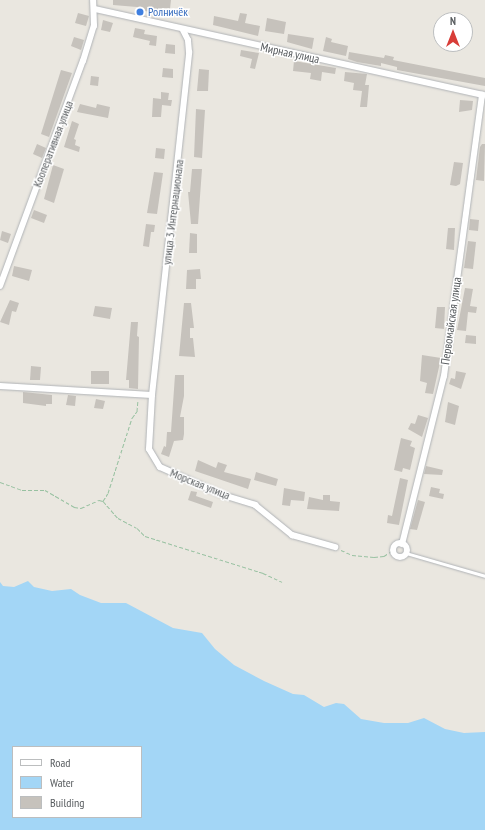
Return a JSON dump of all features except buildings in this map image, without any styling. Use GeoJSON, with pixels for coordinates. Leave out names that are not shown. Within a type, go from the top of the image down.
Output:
{"type":"FeatureCollection","features":[{"type":"Feature","properties":{"kind":"street","name":"Кооперативная улица"},"geometry":{"type":"LineString","coordinates":[[0,286],[83,61],[94,26],[95,9],[93,0]]}},
{"type":"Feature","properties":{"kind":"street","name":"Мирная улица"},"geometry":{"type":"LineString","coordinates":[[95,9],[183,30],[483,95]]}},
{"type":"Feature","properties":{"kind":"street","name":"улица 3 Интернационала"},"geometry":{"type":"LineString","coordinates":[[152,395],[189,52],[188,40],[183,30]]}},
{"type":"Feature","properties":{"kind":"street","name":"Первомайская улица"},"geometry":{"type":"LineString","coordinates":[[402,544],[442,383],[483,95]]}},
{"type":"Feature","properties":{"kind":"street"},"geometry":{"type":"LineString","coordinates":[[0,386],[138,396],[152,395]]}},
{"type":"Feature","properties":{"kind":"street","name":"Морская улица"},"geometry":{"type":"LineString","coordinates":[[152,395],[149,449],[160,467],[223,495],[255,505],[292,535],[335,547]]}},
{"type":"Feature","properties":{"kind":"street"},"geometry":{"type":"LineString","coordinates":[[396,544],[402,544],[407,549],[406,553],[398,557],[393,550],[396,544]]}},
{"type":"Feature","properties":{"kind":"lane"},"geometry":{"type":"LineString","coordinates":[[406,553],[485,576]]}},
{"type":"Feature","properties":{"kind":"path"},"geometry":{"type":"LineString","coordinates":[[103,501],[108,494],[132,418],[137,411],[138,396]]}},
{"type":"Feature","properties":{"kind":"path"},"geometry":{"type":"LineString","coordinates":[[0,482],[22,490],[45,490],[74,507],[81,508],[99,500],[103,501],[118,518],[137,528],[145,536],[264,573],[282,582]]}},
{"type":"Feature","properties":{"kind":"path"},"geometry":{"type":"LineString","coordinates":[[335,547],[352,555],[374,557],[384,556],[393,550]]}},
{"type":"Feature","properties":{"kind":"water"},"geometry":{"type":"Polygon","coordinates":[[[28,581],[34,587],[52,591],[71,589],[80,595],[101,603],[126,603],[173,628],[202,633],[215,649],[234,665],[264,681],[293,694],[304,695],[324,707],[336,703],[344,704],[361,719],[384,723],[408,723],[424,718],[445,729],[464,733],[485,732],[485,830],[0,830],[0,582],[3,586],[14,587],[28,581]]]}},
{"type":"Feature","properties":{"kind":"place","name":"Ролничёк"},"geometry":{"type":"Point","coordinates":[140,12]}}]}
